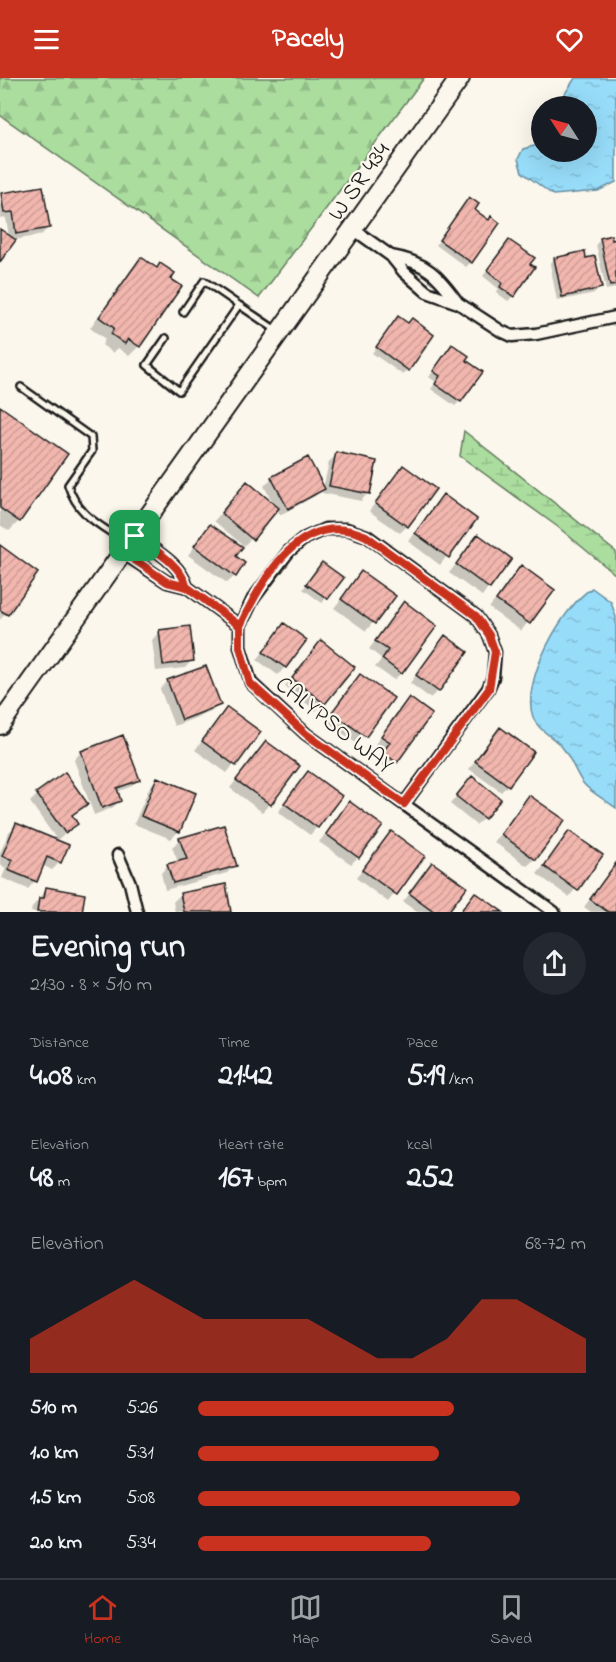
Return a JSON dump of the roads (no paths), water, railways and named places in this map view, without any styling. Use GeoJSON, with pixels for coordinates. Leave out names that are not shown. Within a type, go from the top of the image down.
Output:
{"type":"FeatureCollection","features":[{"type":"Feature","properties":{"kind":"main road","name":"W SR 434"},"geometry":{"type":"LineString","coordinates":[[0,725],[460,78]]}},
{"type":"Feature","properties":{"kind":"street"},"geometry":{"type":"LineString","coordinates":[[353,229],[391,256],[404,272],[427,292],[458,303],[501,332],[512,336],[536,334],[616,317]]}},
{"type":"Feature","properties":{"kind":"street"},"geometry":{"type":"LineString","coordinates":[[391,256],[411,260],[438,276],[458,303]]}},
{"type":"Feature","properties":{"kind":"street"},"geometry":{"type":"LineString","coordinates":[[129,544],[167,582],[187,587],[240,626],[253,599],[289,550],[314,532],[336,528],[366,536],[476,616],[489,635],[495,652],[489,689],[404,804]]}},
{"type":"Feature","properties":{"kind":"street"},"geometry":{"type":"LineString","coordinates":[[129,544],[175,566],[184,577],[187,587]]}},
{"type":"Feature","properties":{"kind":"street","name":"CALYPSO WAY"},"geometry":{"type":"LineString","coordinates":[[240,626],[240,647],[250,683],[306,734],[554,912]]}},
{"type":"Feature","properties":{"kind":"street"},"geometry":{"type":"LineString","coordinates":[[118,855],[130,883],[137,912]]}},
{"type":"Feature","properties":{"kind":"lane"},"geometry":{"type":"LineString","coordinates":[[183,312],[204,281],[280,332]]}},
{"type":"Feature","properties":{"kind":"lane"},"geometry":{"type":"LineString","coordinates":[[166,338],[147,365],[179,391],[239,304]]}},
{"type":"Feature","properties":{"kind":"lane"},"geometry":{"type":"LineString","coordinates":[[21,387],[91,437],[92,451],[68,485],[74,503],[87,517],[129,544]]}},
{"type":"Feature","properties":{"kind":"water"},"geometry":{"type":"Polygon","coordinates":[[[575,78],[616,78],[616,182],[598,191],[553,195],[522,172],[518,159],[523,149],[531,147],[531,162],[597,162],[597,96],[563,96],[575,78]]]}},
{"type":"Feature","properties":{"kind":"water"},"geometry":{"type":"Polygon","coordinates":[[[592,588],[611,602],[616,617],[616,808],[586,787],[562,747],[535,722],[531,702],[538,666],[557,627],[581,597],[592,588]]]}}]}
